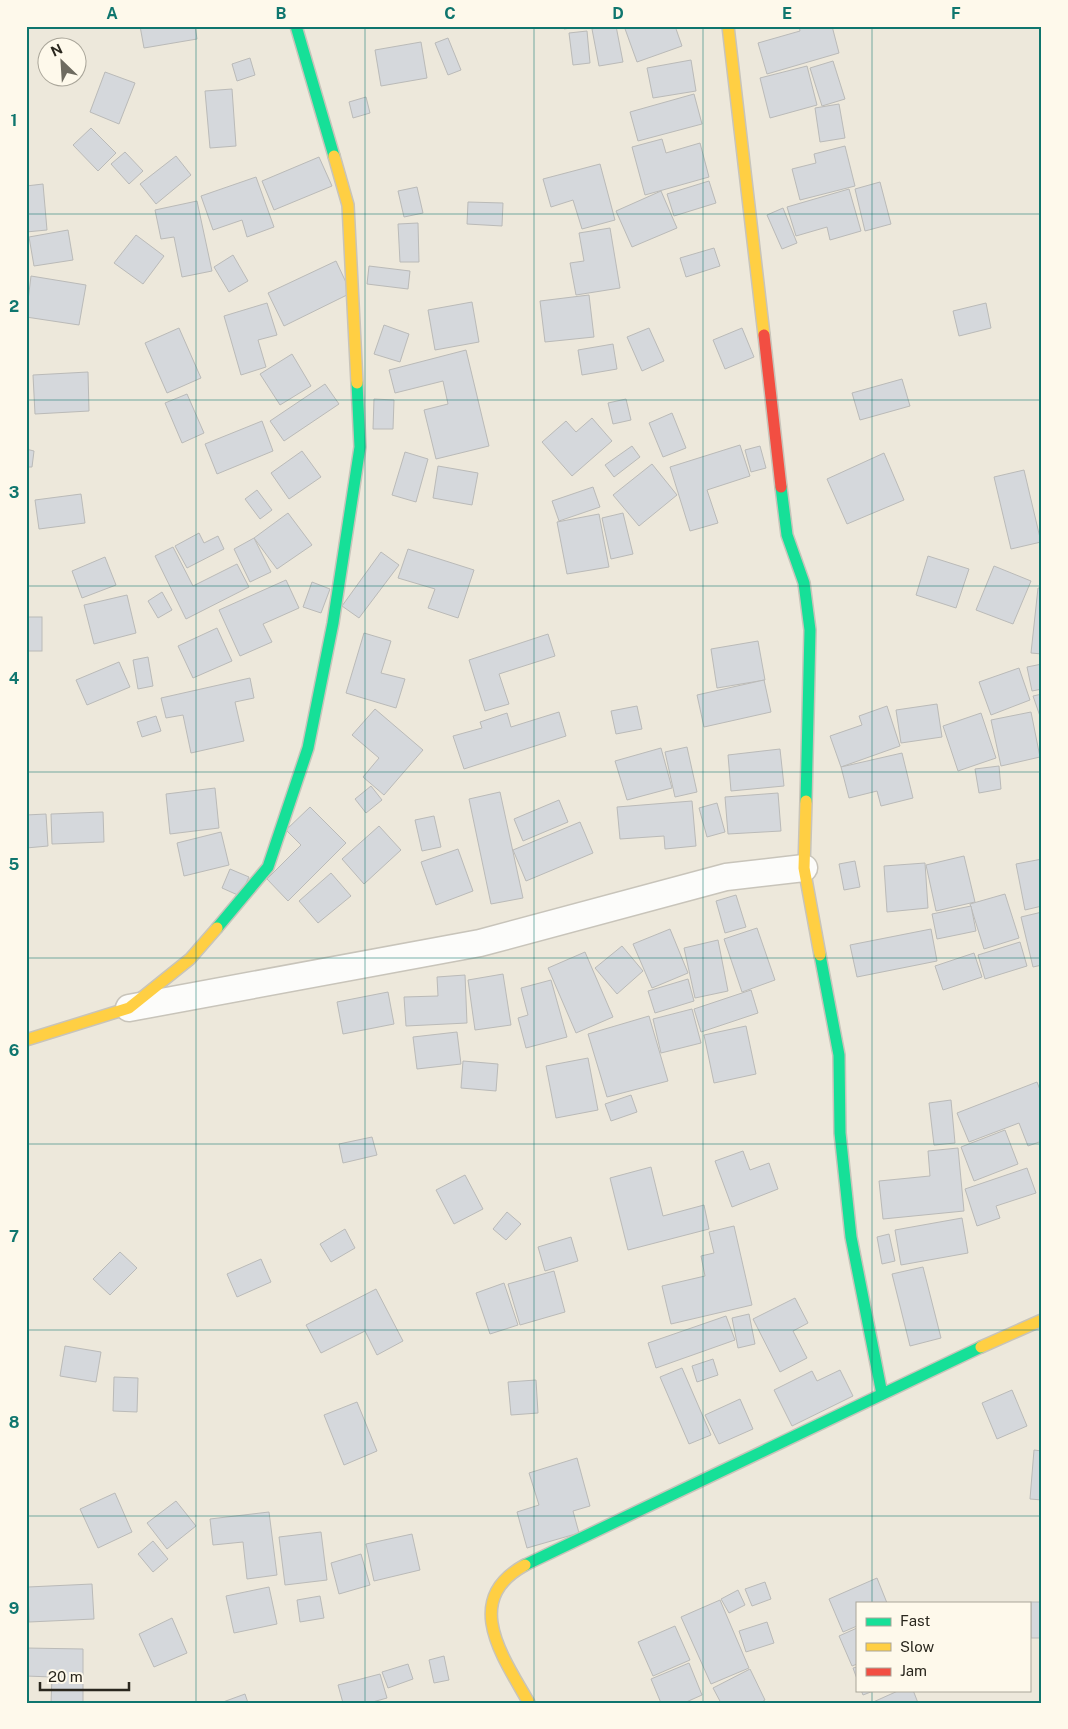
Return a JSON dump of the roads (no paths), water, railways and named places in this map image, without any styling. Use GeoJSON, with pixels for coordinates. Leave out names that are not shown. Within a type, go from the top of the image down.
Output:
{"type":"FeatureCollection","features":[{"type":"Feature","properties":{"kind":"street"},"geometry":{"type":"LineString","coordinates":[[129,1008],[190,959],[268,867],[308,748],[333,623],[360,447],[348,205],[296,26]]}},
{"type":"Feature","properties":{"kind":"street"},"geometry":{"type":"LineString","coordinates":[[728,26],[787,535],[804,583],[810,630],[804,868],[839,1055],[840,1133],[851,1237],[882,1394]]}},
{"type":"Feature","properties":{"kind":"street"},"geometry":{"type":"LineString","coordinates":[[26,1040],[129,1008],[480,943],[726,877],[804,868]]}},
{"type":"Feature","properties":{"kind":"street"},"geometry":{"type":"LineString","coordinates":[[529,1703],[494,1636],[489,1606],[502,1581],[545,1555],[966,1354],[1042,1320]]}}]}
